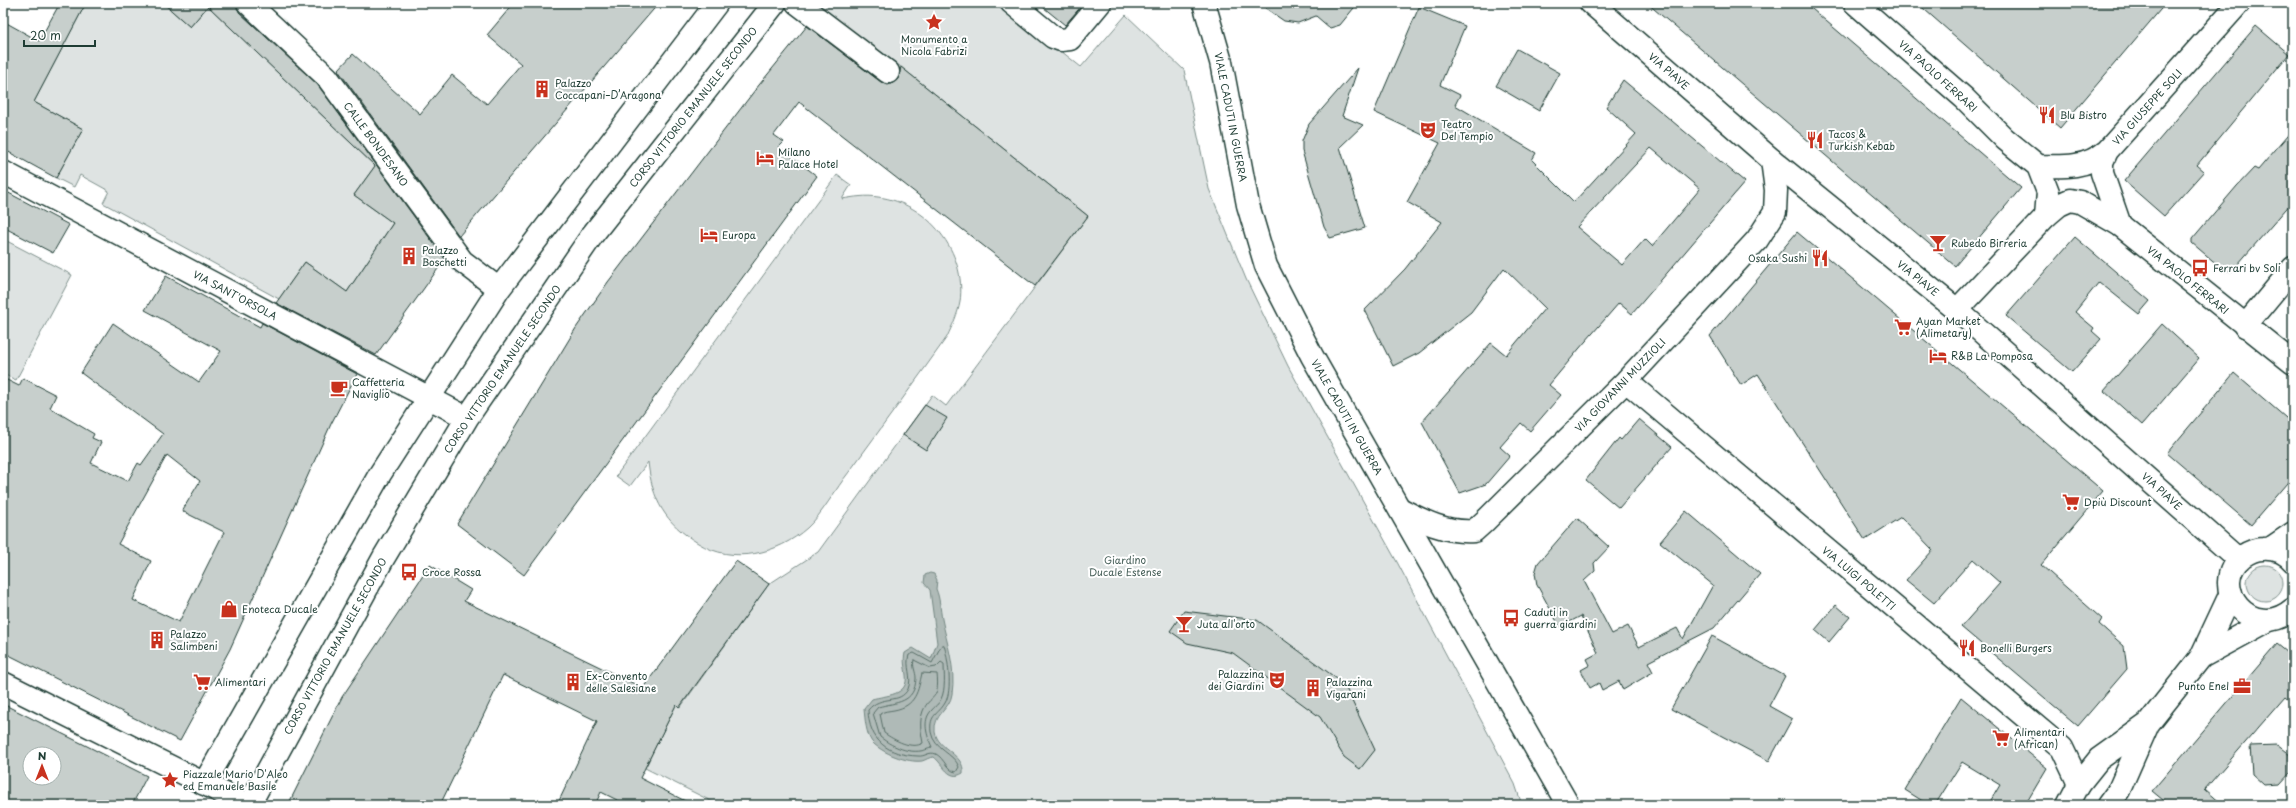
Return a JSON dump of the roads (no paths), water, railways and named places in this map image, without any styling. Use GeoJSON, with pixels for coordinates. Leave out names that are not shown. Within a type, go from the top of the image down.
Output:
{"type":"FeatureCollection","features":[{"type":"Feature","properties":{"kind":"street","name":"CALLE BONDESANO"},"geometry":{"type":"LineString","coordinates":[[248,3],[327,77],[462,261],[499,289]]}},
{"type":"Feature","properties":{"kind":"street"},"geometry":{"type":"LineString","coordinates":[[204,784],[380,474],[428,397],[499,289],[717,3]]}},
{"type":"Feature","properties":{"kind":"street","name":"CORSO VITTORIO EMANUELE SECONDO"},"geometry":{"type":"LineString","coordinates":[[248,805],[384,557],[467,418],[593,234],[775,3]]}},
{"type":"Feature","properties":{"kind":"street"},"geometry":{"type":"LineString","coordinates":[[797,3],[888,72]]}},
{"type":"Feature","properties":{"kind":"street"},"geometry":{"type":"LineString","coordinates":[[1012,3],[1053,37],[1061,40],[1070,39],[1100,3]]}},
{"type":"Feature","properties":{"kind":"street","name":"VIALE CADUTI IN GUERRA"},"geometry":{"type":"LineString","coordinates":[[1204,3],[1221,62],[1248,204],[1266,266],[1312,356],[1534,748],[1556,805]]}},
{"type":"Feature","properties":{"kind":"street","name":"VIA PIAVE"},"geometry":{"type":"LineString","coordinates":[[1591,3],[1772,160],[1957,310],[2239,560]]}},
{"type":"Feature","properties":{"kind":"street","name":"VIA PAOLO FERRARI"},"geometry":{"type":"LineString","coordinates":[[1855,3],[1964,98],[2005,139],[2038,166],[2048,192],[2046,216]]}},
{"type":"Feature","properties":{"kind":"street","name":"VIA GIUSEPPE SOLI"},"geometry":{"type":"LineString","coordinates":[[2120,225],[2102,173],[2102,162],[2107,151],[2239,3]]}},
{"type":"Feature","properties":{"kind":"street"},"geometry":{"type":"LineString","coordinates":[[2038,166],[2068,168],[2097,160],[2107,151]]}},
{"type":"Feature","properties":{"kind":"street","name":"VIA GIOVANNI MUZZIOLI"},"geometry":{"type":"LineString","coordinates":[[1400,509],[1442,529],[1454,531],[1474,531],[1626,381],[1757,240],[1775,212],[1776,190],[1772,160]]}},
{"type":"Feature","properties":{"kind":"street","name":"VIA SANT'ORSOLA"},"geometry":{"type":"LineString","coordinates":[[3,172],[467,418]]}},
{"type":"Feature","properties":{"kind":"street","name":"VIA PAOLO FERRARI"},"geometry":{"type":"LineString","coordinates":[[2046,216],[2059,204],[2070,200],[2080,202],[2120,225],[2293,363]]}},
{"type":"Feature","properties":{"kind":"street"},"geometry":{"type":"LineString","coordinates":[[1957,310],[2046,216]]}},
{"type":"Feature","properties":{"kind":"street"},"geometry":{"type":"LineString","coordinates":[[2245,326],[2293,268]]}},
{"type":"Feature","properties":{"kind":"street","name":"VIA LUIGI POLETTI"},"geometry":{"type":"LineString","coordinates":[[1626,381],[2062,748],[2079,784]]}},
{"type":"Feature","properties":{"kind":"street"},"geometry":{"type":"LineString","coordinates":[[2293,533],[2270,548],[2254,551],[2239,560],[2233,570],[2230,581],[2231,593],[2240,610],[2257,620],[2277,619],[2293,609]]}},
{"type":"Feature","properties":{"kind":"street"},"geometry":{"type":"LineString","coordinates":[[2270,548],[2281,551],[2293,561]]}},
{"type":"Feature","properties":{"kind":"street"},"geometry":{"type":"LineString","coordinates":[[2068,805],[2079,784],[2099,759],[2148,724],[2201,657],[2231,593]]}},
{"type":"Feature","properties":{"kind":"street"},"geometry":{"type":"LineString","coordinates":[[2201,657],[2267,620]]}},
{"type":"Feature","properties":{"kind":"street"},"geometry":{"type":"LineString","coordinates":[[3,683],[248,805]]}},
{"type":"Feature","properties":{"kind":"street"},"geometry":{"type":"LineString","coordinates":[[2118,800],[2148,724]]}},
{"type":"Feature","properties":{"kind":"street"},"geometry":{"type":"LineString","coordinates":[[1534,748],[1568,805]]}},
{"type":"Feature","properties":{"kind":"street"},"geometry":{"type":"LineString","coordinates":[[2062,748],[2087,758],[2099,759]]}},
{"type":"Feature","properties":{"kind":"water"},"geometry":{"type":"Polygon","coordinates":[[[930,573],[934,574],[937,580],[936,589],[953,675],[951,699],[939,716],[935,726],[935,732],[941,743],[960,761],[963,773],[958,775],[950,774],[934,757],[922,761],[916,761],[902,759],[882,750],[870,739],[865,722],[864,709],[872,699],[890,695],[900,691],[904,687],[906,682],[904,661],[905,653],[913,648],[931,659],[937,643],[930,590],[924,583],[925,575],[930,573]]]}},
{"type":"Feature","properties":{"kind":"place","name":"Monumento a Nicola Fabrizi"},"geometry":{"type":"Point","coordinates":[934,22]}},
{"type":"Feature","properties":{"kind":"place","name":"Palazzo Coccapani–D’Aragona"},"geometry":{"type":"Point","coordinates":[542,89]}},
{"type":"Feature","properties":{"kind":"place","name":"Blu Bistro"},"geometry":{"type":"Point","coordinates":[2047,115]}},
{"type":"Feature","properties":{"kind":"place","name":"Teatro Del Tempio"},"geometry":{"type":"Point","coordinates":[1428,130]}},
{"type":"Feature","properties":{"kind":"place","name":"Tacos & Turkish Kebab"},"geometry":{"type":"Point","coordinates":[1815,140]}},
{"type":"Feature","properties":{"kind":"place","name":"Milano Palace Hotel"},"geometry":{"type":"Point","coordinates":[765,158]}},
{"type":"Feature","properties":{"kind":"place","name":"Europa"},"geometry":{"type":"Point","coordinates":[709,235]}},
{"type":"Feature","properties":{"kind":"place","name":"Rubedo Birreria"},"geometry":{"type":"Point","coordinates":[1938,243]}},
{"type":"Feature","properties":{"kind":"place","name":"Palazzo Boschetti"},"geometry":{"type":"Point","coordinates":[409,256]}},
{"type":"Feature","properties":{"kind":"place","name":"Osaka Sushi"},"geometry":{"type":"Point","coordinates":[1820,258]}},
{"type":"Feature","properties":{"kind":"place","name":"Ferrari bv Soli"},"geometry":{"type":"Point","coordinates":[2200,268]}},
{"type":"Feature","properties":{"kind":"place","name":"Ayan Market (Alimetary)"},"geometry":{"type":"Point","coordinates":[1903,327]}},
{"type":"Feature","properties":{"kind":"place","name":"R&B La Pomposa"},"geometry":{"type":"Point","coordinates":[1938,356]}},
{"type":"Feature","properties":{"kind":"place","name":"Caffetteria Naviglio"},"geometry":{"type":"Point","coordinates":[339,388]}},
{"type":"Feature","properties":{"kind":"place","name":"Dpiù Discount"},"geometry":{"type":"Point","coordinates":[2071,502]}},
{"type":"Feature","properties":{"kind":"place","name":"Croce Rossa"},"geometry":{"type":"Point","coordinates":[409,572]}},
{"type":"Feature","properties":{"kind":"place","name":"Enoteca Ducale"},"geometry":{"type":"Point","coordinates":[229,609]}},
{"type":"Feature","properties":{"kind":"place","name":"Caduti in guerra giardini"},"geometry":{"type":"Point","coordinates":[1511,618]}},
{"type":"Feature","properties":{"kind":"place","name":"Juta all'orto"},"geometry":{"type":"Point","coordinates":[1184,624]}},
{"type":"Feature","properties":{"kind":"place","name":"Palazzo Salimbeni"},"geometry":{"type":"Point","coordinates":[157,640]}},
{"type":"Feature","properties":{"kind":"place","name":"Bonelli Burgers"},"geometry":{"type":"Point","coordinates":[1967,648]}},
{"type":"Feature","properties":{"kind":"place","name":"Palazzina dei Giardini"},"geometry":{"type":"Point","coordinates":[1277,680]}},
{"type":"Feature","properties":{"kind":"place","name":"Alimentari"},"geometry":{"type":"Point","coordinates":[202,682]}},
{"type":"Feature","properties":{"kind":"place","name":"Ex-Convento delle Salesiane"},"geometry":{"type":"Point","coordinates":[573,682]}},
{"type":"Feature","properties":{"kind":"place","name":"Punto Enel"},"geometry":{"type":"Point","coordinates":[2242,686]}},
{"type":"Feature","properties":{"kind":"place","name":"Palazzina Vigarani"},"geometry":{"type":"Point","coordinates":[1313,688]}},
{"type":"Feature","properties":{"kind":"place","name":"Alimentari (African)"},"geometry":{"type":"Point","coordinates":[2001,738]}},
{"type":"Feature","properties":{"kind":"place","name":"Piazzale Mario D'Aleo ed Emanuele Basile"},"geometry":{"type":"Point","coordinates":[170,780]}},
{"type":"Feature","properties":{"kind":"park label","name":"Giardino Ducale Estense"},"geometry":{"type":"Point","coordinates":[1125,566]}}]}
